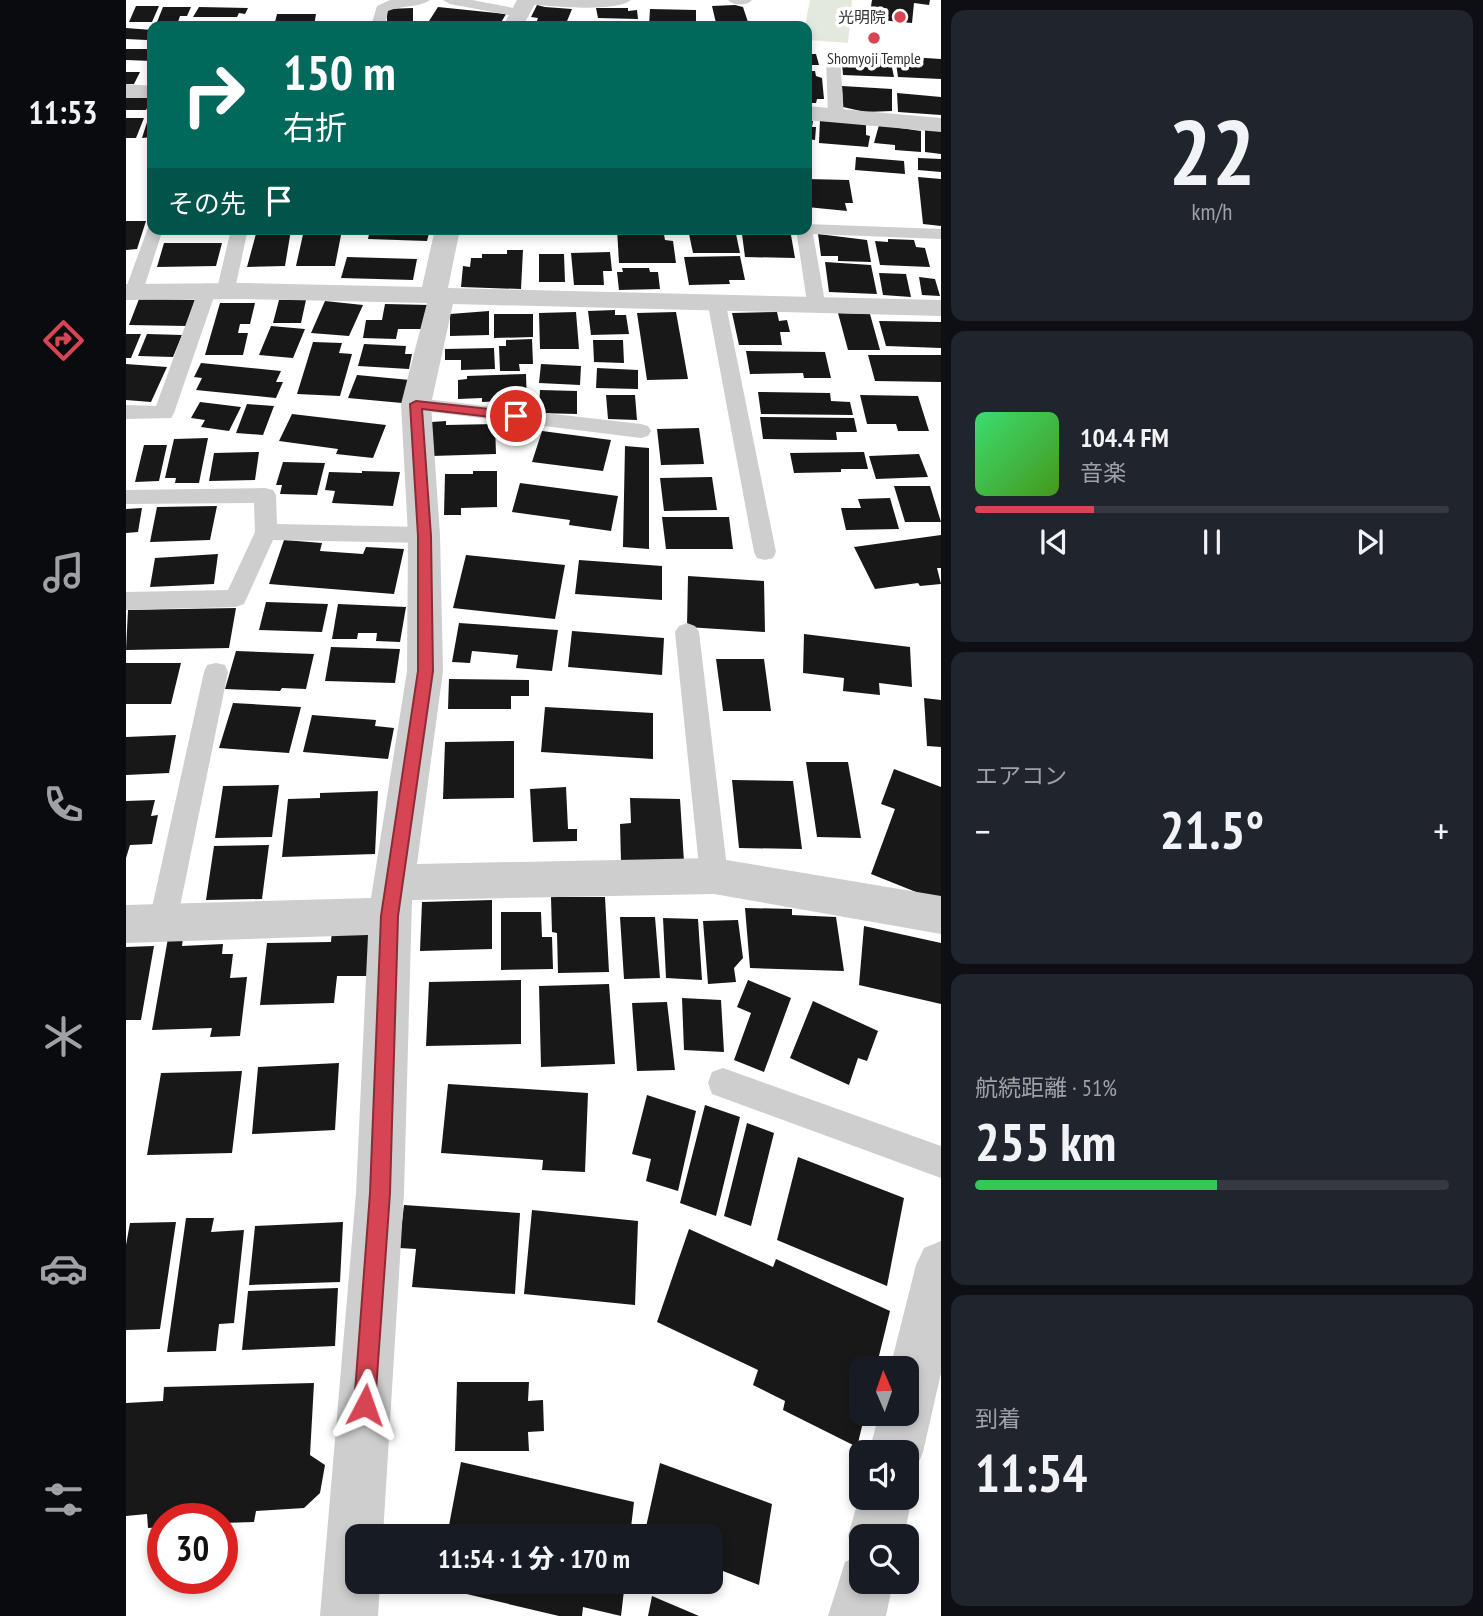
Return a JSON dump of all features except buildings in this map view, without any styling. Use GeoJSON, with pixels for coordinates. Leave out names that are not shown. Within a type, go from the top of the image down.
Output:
{"type":"FeatureCollection","features":[{"type":"Feature","properties":{"kind":"street"},"geometry":{"type":"LineString","coordinates":[[126,91],[147,92]]}},
{"type":"Feature","properties":{"kind":"street"},"geometry":{"type":"LineString","coordinates":[[812,114],[940,125]]}},
{"type":"Feature","properties":{"kind":"street"},"geometry":{"type":"LineString","coordinates":[[349,1616],[380,1193],[391,899],[425,671],[424,536],[416,404],[447,235]]}},
{"type":"Feature","properties":{"kind":"street"},"geometry":{"type":"LineString","coordinates":[[130,292],[217,289],[438,296],[816,302],[940,308]]}},
{"type":"Feature","properties":{"kind":"street"},"geometry":{"type":"LineString","coordinates":[[145,923],[391,899],[714,876],[940,915]]}},
{"type":"Feature","properties":{"kind":"street"},"geometry":{"type":"LineString","coordinates":[[919,1356],[940,1265]]}},
{"type":"Feature","properties":{"kind":"street"},"geometry":{"type":"LineString","coordinates":[[857,1616],[862,1594]]}},
{"type":"Feature","properties":{"kind":"lane"},"geometry":{"type":"LineString","coordinates":[[379,21],[382,9],[396,2],[423,0]]}},
{"type":"Feature","properties":{"kind":"lane"},"geometry":{"type":"LineString","coordinates":[[450,0],[521,10],[624,0]]}},
{"type":"Feature","properties":{"kind":"lane"},"geometry":{"type":"LineString","coordinates":[[735,0],[745,0]]}},
{"type":"Feature","properties":{"kind":"lane"},"geometry":{"type":"LineString","coordinates":[[833,56],[836,116]]}},
{"type":"Feature","properties":{"kind":"lane"},"geometry":{"type":"LineString","coordinates":[[812,229],[940,234]]}},
{"type":"Feature","properties":{"kind":"lane"},"geometry":{"type":"LineString","coordinates":[[130,292],[153,235]]}},
{"type":"Feature","properties":{"kind":"lane"},"geometry":{"type":"LineString","coordinates":[[126,412],[164,414],[238,235]]}},
{"type":"Feature","properties":{"kind":"lane"},"geometry":{"type":"LineString","coordinates":[[806,235],[816,302]]}},
{"type":"Feature","properties":{"kind":"lane"},"geometry":{"type":"LineString","coordinates":[[716,300],[765,552]]}},
{"type":"Feature","properties":{"kind":"lane"},"geometry":{"type":"LineString","coordinates":[[416,404],[640,431]]}},
{"type":"Feature","properties":{"kind":"lane"},"geometry":{"type":"LineString","coordinates":[[126,496],[265,495],[266,532],[236,598],[126,601]]}},
{"type":"Feature","properties":{"kind":"lane"},"geometry":{"type":"LineString","coordinates":[[266,532],[424,536]]}},
{"type":"Feature","properties":{"kind":"lane"},"geometry":{"type":"LineString","coordinates":[[687,632],[714,876]]}},
{"type":"Feature","properties":{"kind":"lane"},"geometry":{"type":"LineString","coordinates":[[145,923],[216,672]]}},
{"type":"Feature","properties":{"kind":"lane"},"geometry":{"type":"LineString","coordinates":[[723,1083],[940,1162]]}},
{"type":"Feature","properties":{"kind":"shaded area"},"geometry":{"type":"Polygon","coordinates":[[[810,0],[852,0],[848,43],[812,40],[812,21],[806,21],[810,0]]]}},
{"type":"Feature","properties":{"kind":"place","name":"光明院"},"geometry":{"type":"Point","coordinates":[900,17]}},
{"type":"Feature","properties":{"kind":"place","name":"Shomyoji Temple"},"geometry":{"type":"Point","coordinates":[874,38]}},
{"type":"Feature","properties":{"kind":"route"},"geometry":{"type":"LineString","coordinates":[[365,1405],[380,1193],[389,916],[425,671],[424,536],[416,404],[516,416]]}}]}
